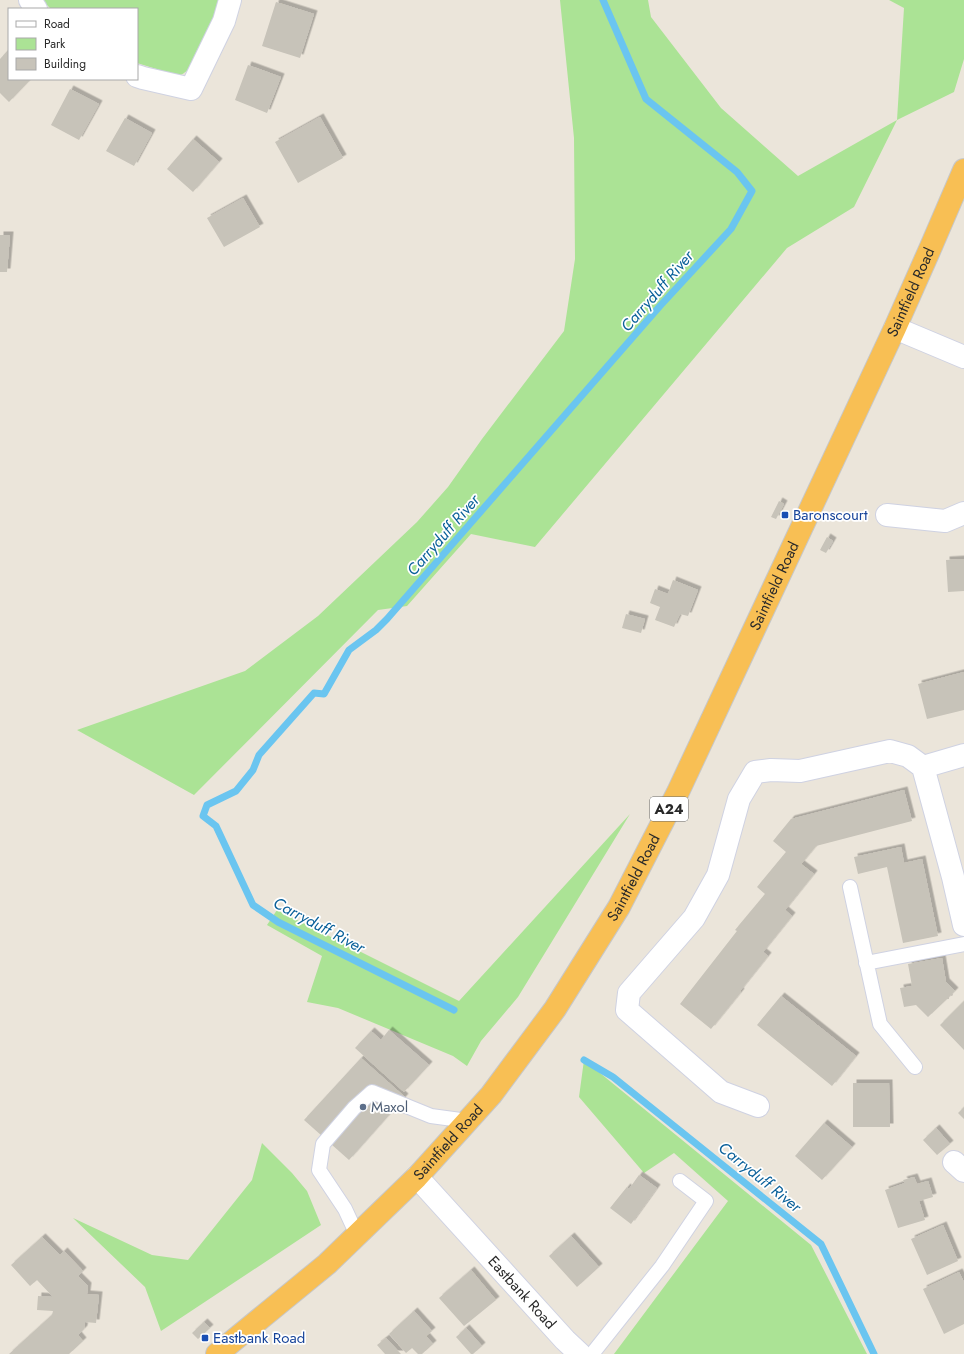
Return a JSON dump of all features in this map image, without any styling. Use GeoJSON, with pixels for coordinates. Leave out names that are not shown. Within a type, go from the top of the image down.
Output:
{"type":"FeatureCollection","features":[{"type":"Feature","properties":{"kind":"highway","name":"Saintfield Road"},"geometry":{"type":"LineString","coordinates":[[217,1354],[327,1264],[417,1177],[492,1095],[555,1008],[619,907],[678,792],[719,707],[895,328],[964,170]]}},
{"type":"Feature","properties":{"kind":"street"},"geometry":{"type":"LineString","coordinates":[[138,76],[190,89],[224,21],[230,0]]}},
{"type":"Feature","properties":{"kind":"street"},"geometry":{"type":"LineString","coordinates":[[895,328],[964,357]]}},
{"type":"Feature","properties":{"kind":"street"},"geometry":{"type":"LineString","coordinates":[[887,515],[945,521],[964,513]]}},
{"type":"Feature","properties":{"kind":"street"},"geometry":{"type":"LineString","coordinates":[[758,1106],[720,1092],[627,1010],[629,993],[694,918],[718,875],[739,799],[755,772],[771,770],[800,771],[890,751],[908,756],[923,767],[959,875],[964,925]]}},
{"type":"Feature","properties":{"kind":"street"},"geometry":{"type":"LineString","coordinates":[[923,767],[964,755]]}},
{"type":"Feature","properties":{"kind":"street","name":"Eastbank Road"},"geometry":{"type":"LineString","coordinates":[[417,1177],[565,1340],[580,1354]]}},
{"type":"Feature","properties":{"kind":"lane"},"geometry":{"type":"LineString","coordinates":[[850,887],[880,1024],[915,1067]]}},
{"type":"Feature","properties":{"kind":"lane"},"geometry":{"type":"LineString","coordinates":[[866,963],[964,944]]}},
{"type":"Feature","properties":{"kind":"lane"},"geometry":{"type":"LineString","coordinates":[[356,1235],[345,1209],[319,1170],[323,1144],[354,1108],[372,1092],[431,1116],[468,1121]]}},
{"type":"Feature","properties":{"kind":"lane"},"geometry":{"type":"LineString","coordinates":[[592,1354],[662,1266],[706,1201],[680,1181]]}},
{"type":"Feature","properties":{"kind":"green space"},"geometry":{"type":"Polygon","coordinates":[[[42,0],[219,0],[214,20],[201,53],[188,70],[179,76],[138,63],[138,8],[50,8],[42,0]]]}},
{"type":"Feature","properties":{"kind":"green space"},"geometry":{"type":"Polygon","coordinates":[[[560,0],[648,0],[651,17],[721,108],[798,176],[897,120],[854,207],[787,248],[535,547],[471,534],[407,606],[378,610],[194,795],[77,730],[245,671],[318,616],[417,522],[448,487],[482,439],[564,331],[575,259],[574,138],[560,0]]]}},
{"type":"Feature","properties":{"kind":"green space"},"geometry":{"type":"Polygon","coordinates":[[[889,0],[964,0],[964,59],[954,92],[897,120],[904,8],[889,0]]]}},
{"type":"Feature","properties":{"kind":"green space"},"geometry":{"type":"Polygon","coordinates":[[[630,814],[518,997],[481,1041],[467,1066],[453,1056],[338,1008],[307,1002],[322,956],[267,925],[277,910],[459,1001],[630,814]]]}},
{"type":"Feature","properties":{"kind":"green space"},"geometry":{"type":"Polygon","coordinates":[[[584,1060],[811,1245],[867,1354],[614,1354],[728,1201],[674,1153],[644,1173],[579,1097],[584,1060]]]}},
{"type":"Feature","properties":{"kind":"green space"},"geometry":{"type":"Polygon","coordinates":[[[262,1143],[292,1173],[307,1191],[321,1225],[161,1331],[145,1287],[73,1218],[152,1255],[188,1260],[252,1180],[262,1143]]]}},
{"type":"Feature","properties":{"kind":"building"},"geometry":{"type":"Polygon","coordinates":[[[276,2],[314,14],[300,58],[262,46],[276,2]]]}},
{"type":"Feature","properties":{"kind":"building"},"geometry":{"type":"Polygon","coordinates":[[[8,50],[8,80],[30,80],[9,102],[0,93],[0,59],[8,50]]]}},
{"type":"Feature","properties":{"kind":"building"},"geometry":{"type":"Polygon","coordinates":[[[248,65],[281,77],[267,113],[235,100],[248,65]]]}},
{"type":"Feature","properties":{"kind":"building"},"geometry":{"type":"Polygon","coordinates":[[[70,89],[99,104],[79,140],[51,125],[70,89]]]}},
{"type":"Feature","properties":{"kind":"building"},"geometry":{"type":"Polygon","coordinates":[[[320,117],[343,158],[298,183],[275,142],[320,117]]]}},
{"type":"Feature","properties":{"kind":"building"},"geometry":{"type":"Polygon","coordinates":[[[125,118],[152,133],[134,166],[106,151],[125,118]]]}},
{"type":"Feature","properties":{"kind":"building"},"geometry":{"type":"Polygon","coordinates":[[[193,139],[219,162],[193,192],[167,169],[193,139]]]}},
{"type":"Feature","properties":{"kind":"building"},"geometry":{"type":"Polygon","coordinates":[[[243,198],[260,227],[224,247],[207,218],[243,198]]]}},
{"type":"Feature","properties":{"kind":"building"},"geometry":{"type":"Polygon","coordinates":[[[0,235],[10,235],[7,272],[0,272],[0,235]]]}},
{"type":"Feature","properties":{"kind":"building"},"geometry":{"type":"Polygon","coordinates":[[[779,501],[784,504],[776,519],[771,517],[779,501]]]}},
{"type":"Feature","properties":{"kind":"building"},"geometry":{"type":"Polygon","coordinates":[[[827,537],[833,541],[826,553],[820,550],[827,537]]]}},
{"type":"Feature","properties":{"kind":"building"},"geometry":{"type":"Polygon","coordinates":[[[964,559],[964,591],[948,592],[946,560],[964,559]]]}},
{"type":"Feature","properties":{"kind":"building"},"geometry":{"type":"Polygon","coordinates":[[[673,580],[698,590],[688,616],[680,614],[674,627],[655,620],[660,607],[650,603],[655,589],[668,594],[673,580]]]}},
{"type":"Feature","properties":{"kind":"building"},"geometry":{"type":"Polygon","coordinates":[[[626,614],[645,619],[641,633],[622,628],[626,614]]]}},
{"type":"Feature","properties":{"kind":"building"},"geometry":{"type":"Polygon","coordinates":[[[964,672],[964,710],[927,719],[918,684],[964,672]]]}},
{"type":"Feature","properties":{"kind":"building"},"geometry":{"type":"Polygon","coordinates":[[[904,790],[912,821],[816,846],[801,864],[814,874],[785,910],[792,916],[763,952],[768,956],[711,1029],[680,1004],[737,931],[735,930],[765,894],[757,887],[786,852],[773,841],[791,819],[904,790]]]}},
{"type":"Feature","properties":{"kind":"building"},"geometry":{"type":"Polygon","coordinates":[[[901,847],[904,863],[922,859],[938,936],[903,943],[887,867],[858,874],[854,857],[901,847]]]}},
{"type":"Feature","properties":{"kind":"building"},"geometry":{"type":"Polygon","coordinates":[[[942,958],[946,982],[955,991],[949,999],[947,999],[928,1017],[916,1005],[904,1007],[900,988],[912,986],[908,964],[942,958]]]}},
{"type":"Feature","properties":{"kind":"building"},"geometry":{"type":"Polygon","coordinates":[[[781,996],[856,1056],[832,1086],[757,1025],[781,996]]]}},
{"type":"Feature","properties":{"kind":"building"},"geometry":{"type":"Polygon","coordinates":[[[964,1001],[964,1050],[940,1025],[964,1001]]]}},
{"type":"Feature","properties":{"kind":"building"},"geometry":{"type":"Polygon","coordinates":[[[389,1030],[429,1065],[404,1092],[355,1048],[371,1031],[381,1040],[389,1030]]]}},
{"type":"Feature","properties":{"kind":"building"},"geometry":{"type":"Polygon","coordinates":[[[361,1058],[405,1097],[349,1160],[304,1120],[361,1058]]]}},
{"type":"Feature","properties":{"kind":"building"},"geometry":{"type":"Polygon","coordinates":[[[853,1083],[889,1083],[890,1127],[853,1127],[853,1083]]]}},
{"type":"Feature","properties":{"kind":"building"},"geometry":{"type":"Polygon","coordinates":[[[964,1107],[964,1119],[958,1113],[964,1107]]]}},
{"type":"Feature","properties":{"kind":"building"},"geometry":{"type":"Polygon","coordinates":[[[824,1123],[852,1147],[822,1180],[795,1156],[824,1123]]]}},
{"type":"Feature","properties":{"kind":"building"},"geometry":{"type":"Polygon","coordinates":[[[936,1128],[950,1144],[937,1155],[923,1140],[936,1128]]]}},
{"type":"Feature","properties":{"kind":"building"},"geometry":{"type":"Polygon","coordinates":[[[639,1175],[657,1188],[631,1224],[610,1208],[627,1187],[629,1189],[639,1175]]]}},
{"type":"Feature","properties":{"kind":"building"},"geometry":{"type":"Polygon","coordinates":[[[914,1177],[917,1184],[928,1181],[933,1197],[919,1201],[925,1220],[898,1228],[885,1190],[905,1183],[903,1180],[914,1177]]]}},
{"type":"Feature","properties":{"kind":"building"},"geometry":{"type":"Polygon","coordinates":[[[943,1225],[958,1261],[927,1275],[911,1239],[943,1225]]]}},
{"type":"Feature","properties":{"kind":"building"},"geometry":{"type":"Polygon","coordinates":[[[571,1236],[599,1267],[577,1287],[549,1256],[571,1236]]]}},
{"type":"Feature","properties":{"kind":"building"},"geometry":{"type":"Polygon","coordinates":[[[42,1237],[60,1255],[64,1251],[83,1271],[78,1276],[88,1286],[87,1294],[99,1295],[96,1323],[85,1322],[84,1329],[78,1335],[83,1341],[69,1354],[9,1354],[52,1315],[53,1311],[37,1310],[38,1296],[53,1297],[37,1280],[30,1286],[11,1265],[42,1237]]]}},
{"type":"Feature","properties":{"kind":"building"},"geometry":{"type":"Polygon","coordinates":[[[471,1270],[496,1300],[464,1326],[439,1298],[471,1270]]]}},
{"type":"Feature","properties":{"kind":"building"},"geometry":{"type":"Polygon","coordinates":[[[959,1272],[964,1282],[964,1324],[944,1334],[923,1289],[959,1272]]]}},
{"type":"Feature","properties":{"kind":"building"},"geometry":{"type":"Polygon","coordinates":[[[414,1311],[432,1331],[426,1336],[433,1344],[422,1354],[418,1354],[412,1348],[406,1353],[389,1334],[414,1311]]]}},
{"type":"Feature","properties":{"kind":"building"},"geometry":{"type":"Polygon","coordinates":[[[204,1322],[210,1328],[198,1339],[192,1333],[204,1322]]]}},
{"type":"Feature","properties":{"kind":"building"},"geometry":{"type":"Polygon","coordinates":[[[466,1328],[482,1346],[473,1354],[471,1354],[456,1337],[466,1328]]]}},
{"type":"Feature","properties":{"kind":"building"},"geometry":{"type":"Polygon","coordinates":[[[386,1338],[401,1354],[385,1354],[377,1345],[386,1338]]]}},
{"type":"Feature","properties":{"kind":"waterway","name":"Carryduff River"},"geometry":{"type":"LineString","coordinates":[[454,1010],[278,922],[253,905],[216,826],[203,816],[207,805],[236,791],[253,770],[259,755],[314,693],[324,694],[349,650],[376,630],[387,619],[660,306],[731,229],[752,191],[737,172],[646,99],[603,0]]}},
{"type":"Feature","properties":{"kind":"waterway","name":"Carryduff River"},"geometry":{"type":"LineString","coordinates":[[584,1060],[613,1077],[821,1244],[874,1354]]}},
{"type":"Feature","properties":{"kind":"place","name":"Baronscourt"},"geometry":{"type":"Point","coordinates":[785,515]}},
{"type":"Feature","properties":{"kind":"place","name":"Maxol"},"geometry":{"type":"Point","coordinates":[363,1107]}},
{"type":"Feature","properties":{"kind":"place","name":"Eastbank Road"},"geometry":{"type":"Point","coordinates":[205,1338]}}]}
